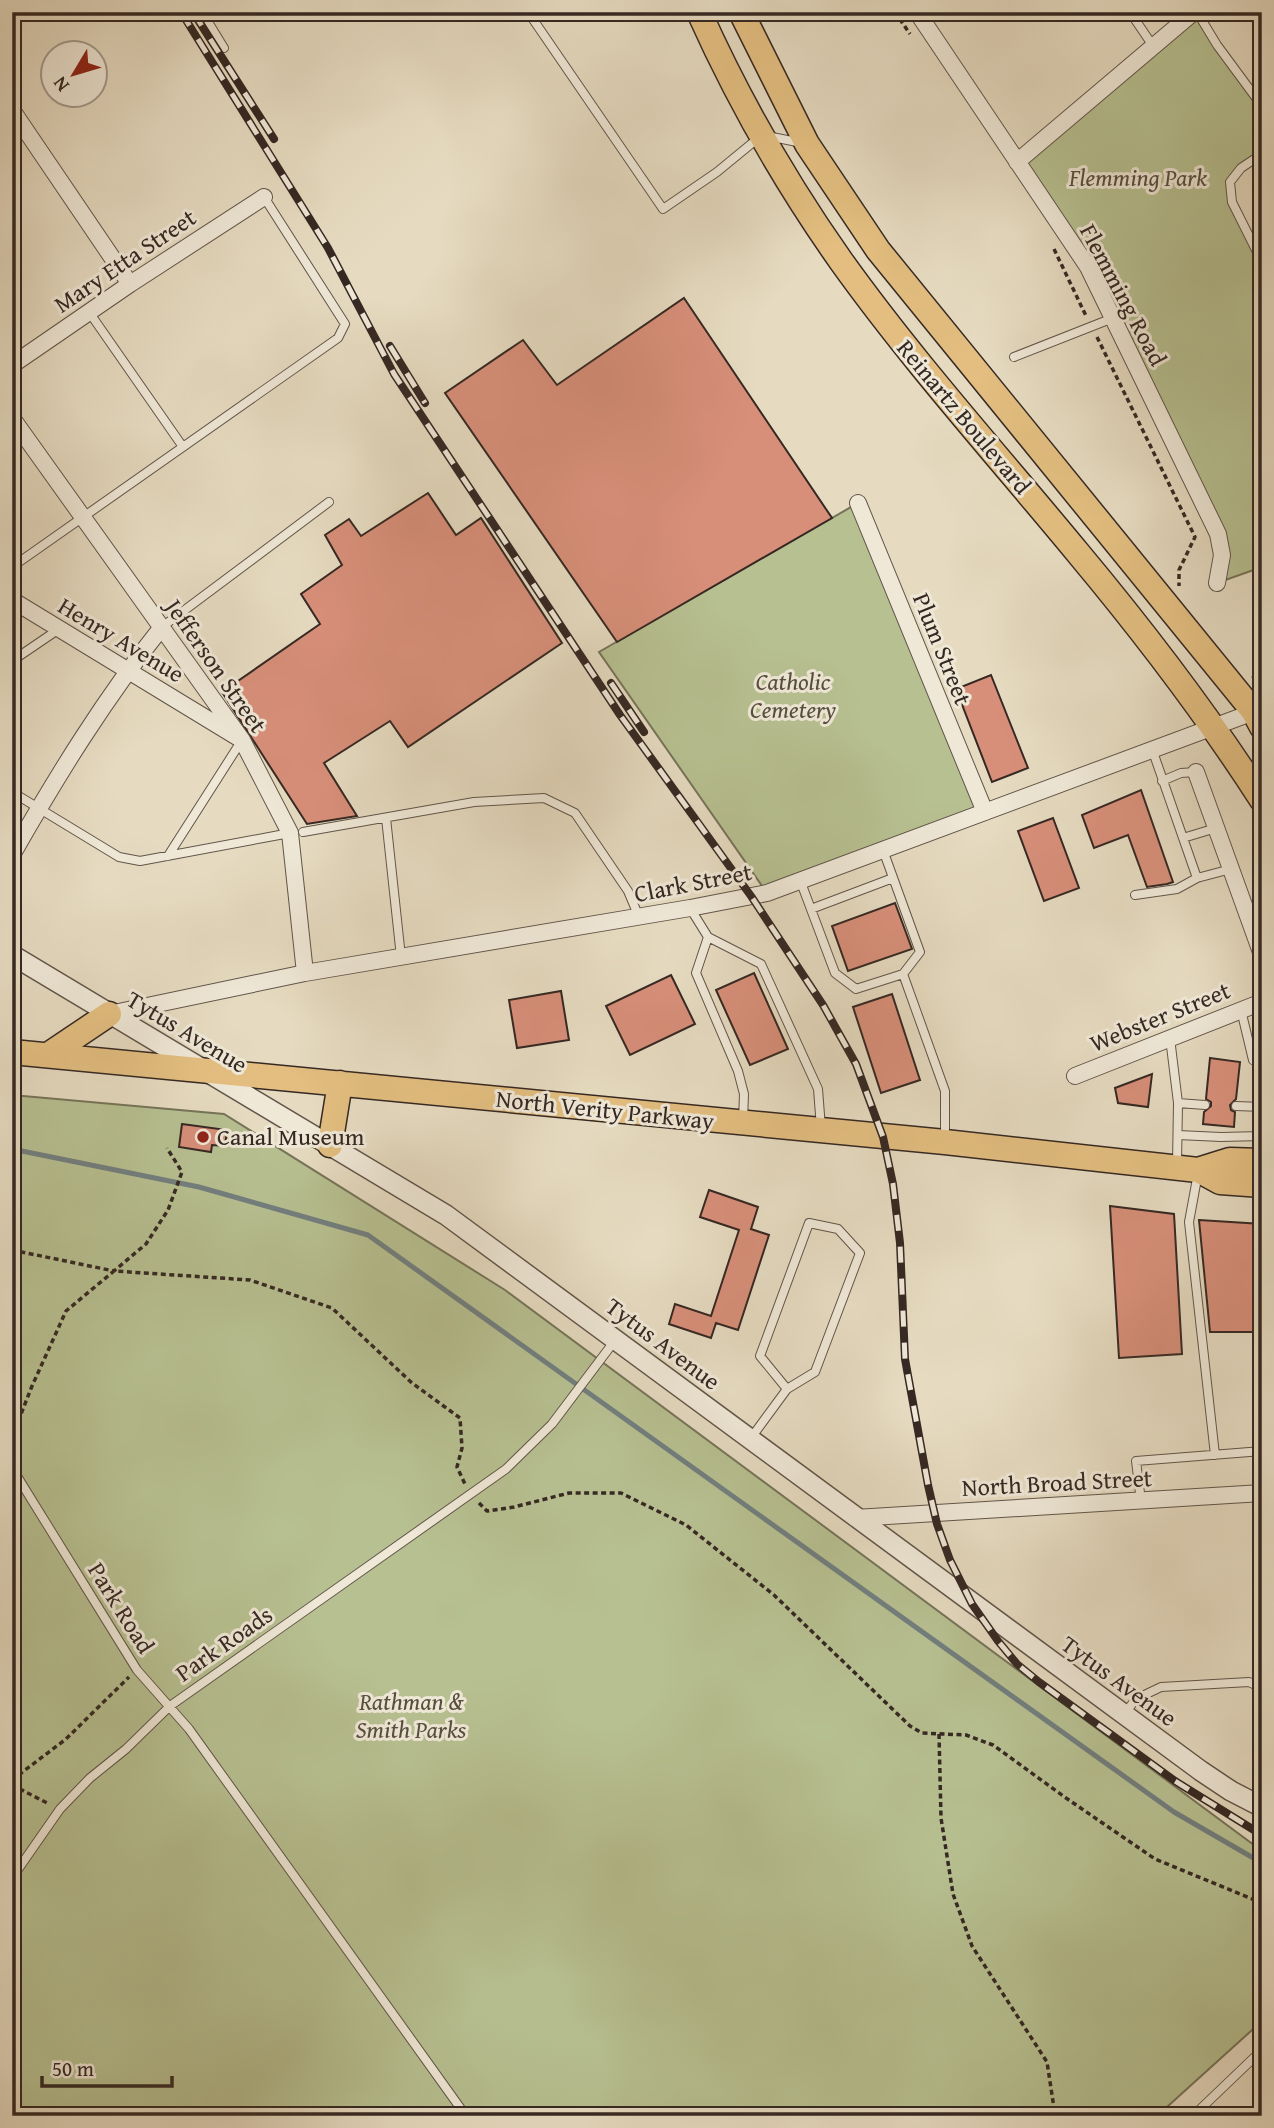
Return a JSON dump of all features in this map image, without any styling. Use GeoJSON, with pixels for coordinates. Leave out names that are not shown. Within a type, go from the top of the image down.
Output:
{"type":"FeatureCollection","features":[{"type":"Feature","properties":{"kind":"main road","name":"Reinartz Boulevard"},"geometry":{"type":"LineString","coordinates":[[699,12],[762,135],[840,260],[910,353],[1170,667],[1213,725],[1262,800]]}},
{"type":"Feature","properties":{"kind":"main road","name":"Reinartz Boulevard"},"geometry":{"type":"LineString","coordinates":[[741,12],[807,144],[878,250],[1259,716]]}},
{"type":"Feature","properties":{"kind":"main road"},"geometry":{"type":"LineString","coordinates":[[48,1055],[109,1014]]}},
{"type":"Feature","properties":{"kind":"main road","name":"North Verity Parkway"},"geometry":{"type":"LineString","coordinates":[[12,1052],[945,1142],[1187,1169],[1220,1182],[1262,1185]]}},
{"type":"Feature","properties":{"kind":"main road"},"geometry":{"type":"LineString","coordinates":[[330,1145],[340,1083]]}},
{"type":"Feature","properties":{"kind":"main road","name":"North Verity Parkway"},"geometry":{"type":"LineString","coordinates":[[1187,1169],[1230,1160],[1262,1161]]}},
{"type":"Feature","properties":{"kind":"street","name":"Flemming Road"},"geometry":{"type":"LineString","coordinates":[[917,12],[1088,267],[1218,534],[1222,555],[1217,583]]}},
{"type":"Feature","properties":{"kind":"street"},"geometry":{"type":"LineString","coordinates":[[1017,162],[1195,12]]}},
{"type":"Feature","properties":{"kind":"street"},"geometry":{"type":"LineString","coordinates":[[12,110],[130,284]]}},
{"type":"Feature","properties":{"kind":"street","name":"Mary Etta Street"},"geometry":{"type":"LineString","coordinates":[[12,365],[264,197]]}},
{"type":"Feature","properties":{"kind":"street","name":"Jefferson Street"},"geometry":{"type":"LineString","coordinates":[[12,418],[242,740],[297,833],[304,973]]}},
{"type":"Feature","properties":{"kind":"street","name":"Plum Street"},"geometry":{"type":"LineString","coordinates":[[858,503],[985,812]]}},
{"type":"Feature","properties":{"kind":"street","name":"Henry Avenue"},"geometry":{"type":"LineString","coordinates":[[12,600],[242,740]]}},
{"type":"Feature","properties":{"kind":"street"},"geometry":{"type":"LineString","coordinates":[[12,855],[127,670],[162,627]]}},
{"type":"Feature","properties":{"kind":"street","name":"Clark Street"},"geometry":{"type":"LineString","coordinates":[[109,1014],[304,973],[767,893],[1213,725],[1259,716]]}},
{"type":"Feature","properties":{"kind":"street"},"geometry":{"type":"LineString","coordinates":[[1196,772],[1262,955]]}},
{"type":"Feature","properties":{"kind":"street","name":"Tytus Avenue"},"geometry":{"type":"LineString","coordinates":[[12,955],[446,1215],[1201,1772],[1262,1807]]}},
{"type":"Feature","properties":{"kind":"street","name":"Webster Street"},"geometry":{"type":"LineString","coordinates":[[1075,1076],[1262,1002]]}},
{"type":"Feature","properties":{"kind":"street","name":"North Broad Street"},"geometry":{"type":"LineString","coordinates":[[855,1518],[1262,1493]]}},
{"type":"Feature","properties":{"kind":"lane"},"geometry":{"type":"LineString","coordinates":[[202,12],[224,48]]}},
{"type":"Feature","properties":{"kind":"lane"},"geometry":{"type":"LineString","coordinates":[[528,12],[663,209],[717,172],[762,135],[807,144]]}},
{"type":"Feature","properties":{"kind":"lane"},"geometry":{"type":"LineString","coordinates":[[1129,12],[1153,47]]}},
{"type":"Feature","properties":{"kind":"lane"},"geometry":{"type":"LineString","coordinates":[[1195,12],[1262,106]]}},
{"type":"Feature","properties":{"kind":"lane"},"geometry":{"type":"LineString","coordinates":[[1262,155],[1241,167],[1230,182],[1231,202],[1262,262]]}},
{"type":"Feature","properties":{"kind":"lane"},"geometry":{"type":"LineString","coordinates":[[12,567],[338,338],[345,324],[264,197]]}},
{"type":"Feature","properties":{"kind":"lane"},"geometry":{"type":"LineString","coordinates":[[89,312],[183,447]]}},
{"type":"Feature","properties":{"kind":"lane"},"geometry":{"type":"LineString","coordinates":[[1014,357],[1113,318]]}},
{"type":"Feature","properties":{"kind":"lane"},"geometry":{"type":"LineString","coordinates":[[162,627],[329,502]]}},
{"type":"Feature","properties":{"kind":"lane"},"geometry":{"type":"LineString","coordinates":[[12,661],[59,629]]}},
{"type":"Feature","properties":{"kind":"lane"},"geometry":{"type":"LineString","coordinates":[[169,856],[242,740]]}},
{"type":"Feature","properties":{"kind":"lane"},"geometry":{"type":"LineString","coordinates":[[1152,749],[1197,878]]}},
{"type":"Feature","properties":{"kind":"lane"},"geometry":{"type":"LineString","coordinates":[[1162,781],[1181,773],[1196,772]]}},
{"type":"Feature","properties":{"kind":"lane"},"geometry":{"type":"LineString","coordinates":[[12,792],[119,857],[140,861],[474,802],[544,798],[575,813],[628,891],[639,917]]}},
{"type":"Feature","properties":{"kind":"lane"},"geometry":{"type":"LineString","coordinates":[[386,818],[401,957]]}},
{"type":"Feature","properties":{"kind":"lane"},"geometry":{"type":"LineString","coordinates":[[1183,838],[1216,828]]}},
{"type":"Feature","properties":{"kind":"lane"},"geometry":{"type":"LineString","coordinates":[[800,880],[835,972],[856,989],[903,974],[920,952],[883,850]]}},
{"type":"Feature","properties":{"kind":"lane"},"geometry":{"type":"LineString","coordinates":[[1135,895],[1177,890],[1197,878],[1231,869]]}},
{"type":"Feature","properties":{"kind":"lane"},"geometry":{"type":"LineString","coordinates":[[811,909],[893,878]]}},
{"type":"Feature","properties":{"kind":"lane"},"geometry":{"type":"LineString","coordinates":[[690,908],[708,937],[761,964],[818,1089],[821,1131]]}},
{"type":"Feature","properties":{"kind":"lane"},"geometry":{"type":"LineString","coordinates":[[708,937],[696,973],[738,1071],[744,1094],[743,1124]]}},
{"type":"Feature","properties":{"kind":"lane"},"geometry":{"type":"LineString","coordinates":[[903,974],[945,1091],[945,1142]]}},
{"type":"Feature","properties":{"kind":"lane"},"geometry":{"type":"LineString","coordinates":[[1241,1010],[1253,1060]]}},
{"type":"Feature","properties":{"kind":"lane"},"geometry":{"type":"LineString","coordinates":[[1170,1038],[1178,1103],[1178,1135],[1187,1169],[1189,1222],[1215,1455]]}},
{"type":"Feature","properties":{"kind":"lane"},"geometry":{"type":"LineString","coordinates":[[1236,1106],[1247,1102],[1262,1107]]}},
{"type":"Feature","properties":{"kind":"lane"},"geometry":{"type":"LineString","coordinates":[[1178,1103],[1205,1105]]}},
{"type":"Feature","properties":{"kind":"lane"},"geometry":{"type":"LineString","coordinates":[[1178,1135],[1221,1138],[1262,1136]]}},
{"type":"Feature","properties":{"kind":"lane"},"geometry":{"type":"LineString","coordinates":[[749,1440],[787,1389],[815,1372],[860,1253],[838,1229],[809,1223],[760,1356],[787,1389]]}},
{"type":"Feature","properties":{"kind":"lane","name":"Park Roads"},"geometry":{"type":"LineString","coordinates":[[466,2116],[170,1706],[506,1469],[552,1424],[616,1339]]}},
{"type":"Feature","properties":{"kind":"lane"},"geometry":{"type":"LineString","coordinates":[[1141,1501],[1136,1461],[1262,1451]]}},
{"type":"Feature","properties":{"kind":"lane","name":"Park Road"},"geometry":{"type":"LineString","coordinates":[[12,1468],[137,1670],[170,1706]]}},
{"type":"Feature","properties":{"kind":"lane"},"geometry":{"type":"LineString","coordinates":[[1124,1714],[1136,1699],[1161,1687],[1249,1682],[1262,1688]]}},
{"type":"Feature","properties":{"kind":"lane"},"geometry":{"type":"LineString","coordinates":[[12,1878],[60,1810],[90,1778],[126,1749],[170,1706]]}},
{"type":"Feature","properties":{"kind":"lane"},"geometry":{"type":"LineString","coordinates":[[1193,2116],[1262,2050]]}},
{"type":"Feature","properties":{"kind":"path"},"geometry":{"type":"LineString","coordinates":[[895,12],[910,34]]}},
{"type":"Feature","properties":{"kind":"path"},"geometry":{"type":"LineString","coordinates":[[1053,245],[1195,537],[1179,570],[1179,589]]}},
{"type":"Feature","properties":{"kind":"path"},"geometry":{"type":"LineString","coordinates":[[1249,674],[1262,680]]}},
{"type":"Feature","properties":{"kind":"path"},"geometry":{"type":"LineString","coordinates":[[12,1437],[66,1311],[146,1244],[169,1210],[183,1172],[167,1147]]}},
{"type":"Feature","properties":{"kind":"path"},"geometry":{"type":"LineString","coordinates":[[12,1251],[114,1271],[250,1280],[332,1308],[412,1383],[460,1418],[462,1448],[457,1467],[465,1485]]}},
{"type":"Feature","properties":{"kind":"path"},"geometry":{"type":"LineString","coordinates":[[479,1503],[487,1511],[569,1493],[621,1493],[687,1525],[775,1595],[910,1726],[922,1733],[966,1735],[993,1745],[1156,1859],[1262,1903]]}},
{"type":"Feature","properties":{"kind":"path"},"geometry":{"type":"LineString","coordinates":[[12,1780],[66,1739],[128,1677]]}},
{"type":"Feature","properties":{"kind":"path"},"geometry":{"type":"LineString","coordinates":[[939,1734],[941,1818],[953,1894],[972,1946],[1047,2062],[1054,2108],[1051,2116]]}},
{"type":"Feature","properties":{"kind":"path"},"geometry":{"type":"LineString","coordinates":[[12,1785],[60,1810]]}},
{"type":"Feature","properties":{"kind":"green space","name":"Flemming Park"},"geometry":{"type":"Polygon","coordinates":[[[1194,12],[1262,106],[1262,154],[1230,182],[1232,202],[1262,262],[1262,567],[1217,583],[1222,555],[1088,267],[1017,162],[1194,12]]]}},
{"type":"Feature","properties":{"kind":"green space","name":"Catholic Cemetery"},"geometry":{"type":"Polygon","coordinates":[[[858,503],[985,812],[767,893],[599,652],[858,503]]]}},
{"type":"Feature","properties":{"kind":"green space","name":"Rathman & Smith Parks"},"geometry":{"type":"Polygon","coordinates":[[[12,1095],[224,1114],[505,1290],[1262,1851],[1262,2021],[1157,2116],[12,2116],[12,1095]]]}},
{"type":"Feature","properties":{"kind":"building"},"geometry":{"type":"Polygon","coordinates":[[[684,298],[832,518],[617,642],[445,393],[523,340],[557,385],[684,298]]]}},
{"type":"Feature","properties":{"kind":"building"},"geometry":{"type":"Polygon","coordinates":[[[428,493],[456,535],[481,518],[562,643],[408,747],[390,721],[324,763],[357,816],[307,824],[222,692],[320,624],[301,594],[342,565],[325,535],[349,519],[361,536],[428,493]]]}},
{"type":"Feature","properties":{"kind":"building"},"geometry":{"type":"Polygon","coordinates":[[[991,675],[1028,768],[992,782],[956,689],[991,675]]]}},
{"type":"Feature","properties":{"kind":"building"},"geometry":{"type":"Polygon","coordinates":[[[1141,790],[1173,882],[1167,884],[1147,887],[1128,835],[1094,848],[1082,815],[1141,790]]]}},
{"type":"Feature","properties":{"kind":"building"},"geometry":{"type":"Polygon","coordinates":[[[1053,818],[1079,888],[1044,901],[1018,831],[1053,818]]]}},
{"type":"Feature","properties":{"kind":"building"},"geometry":{"type":"Polygon","coordinates":[[[895,903],[912,949],[848,971],[832,926],[895,903]]]}},
{"type":"Feature","properties":{"kind":"building"},"geometry":{"type":"Polygon","coordinates":[[[754,973],[788,1049],[750,1065],[716,990],[754,973]]]}},
{"type":"Feature","properties":{"kind":"building"},"geometry":{"type":"Polygon","coordinates":[[[671,975],[695,1024],[630,1055],[606,1006],[671,975]]]}},
{"type":"Feature","properties":{"kind":"building"},"geometry":{"type":"Polygon","coordinates":[[[561,991],[569,1040],[517,1048],[509,1000],[561,991]]]}},
{"type":"Feature","properties":{"kind":"building"},"geometry":{"type":"Polygon","coordinates":[[[892,994],[920,1080],[881,1093],[853,1007],[892,994]]]}},
{"type":"Feature","properties":{"kind":"building"},"geometry":{"type":"Polygon","coordinates":[[[1210,1058],[1240,1062],[1236,1099],[1230,1105],[1235,1112],[1234,1127],[1203,1124],[1204,1112],[1211,1106],[1211,1102],[1206,1099],[1210,1058]]]}},
{"type":"Feature","properties":{"kind":"building"},"geometry":{"type":"Polygon","coordinates":[[[1152,1074],[1148,1107],[1118,1103],[1115,1088],[1152,1074]]]}},
{"type":"Feature","properties":{"kind":"building","name":"Canal Museum"},"geometry":{"type":"Polygon","coordinates":[[[182,1124],[227,1130],[225,1146],[212,1145],[211,1152],[179,1147],[182,1124]]]}},
{"type":"Feature","properties":{"kind":"building"},"geometry":{"type":"Polygon","coordinates":[[[709,1190],[758,1207],[751,1229],[769,1235],[738,1330],[716,1323],[711,1338],[669,1324],[675,1304],[711,1316],[739,1230],[700,1217],[709,1190]]]}},
{"type":"Feature","properties":{"kind":"building"},"geometry":{"type":"Polygon","coordinates":[[[1110,1206],[1174,1214],[1182,1354],[1119,1358],[1110,1206]]]}},
{"type":"Feature","properties":{"kind":"building"},"geometry":{"type":"Polygon","coordinates":[[[1199,1220],[1262,1224],[1262,1332],[1210,1332],[1199,1220]]]}},
{"type":"Feature","properties":{"kind":"waterway"},"geometry":{"type":"LineString","coordinates":[[12,1149],[199,1187],[368,1235],[1174,1812],[1262,1863]]}},
{"type":"Feature","properties":{"kind":"railway"},"geometry":{"type":"LineString","coordinates":[[181,12],[328,248],[394,374],[620,715],[751,896],[823,1005],[856,1064],[883,1137],[893,1184],[900,1243],[905,1359],[928,1485],[937,1524],[950,1560],[972,1604],[1017,1664],[1039,1682],[1175,1781],[1262,1835]]}},
{"type":"Feature","properties":{"kind":"railway"},"geometry":{"type":"LineString","coordinates":[[193,12],[274,139]]}},
{"type":"Feature","properties":{"kind":"railway"},"geometry":{"type":"LineString","coordinates":[[390,346],[425,403]]}},
{"type":"Feature","properties":{"kind":"railway"},"geometry":{"type":"LineString","coordinates":[[611,683],[644,732]]}},
{"type":"Feature","properties":{"kind":"place","name":"Canal Museum"},"geometry":{"type":"Point","coordinates":[203,1137]}}]}
